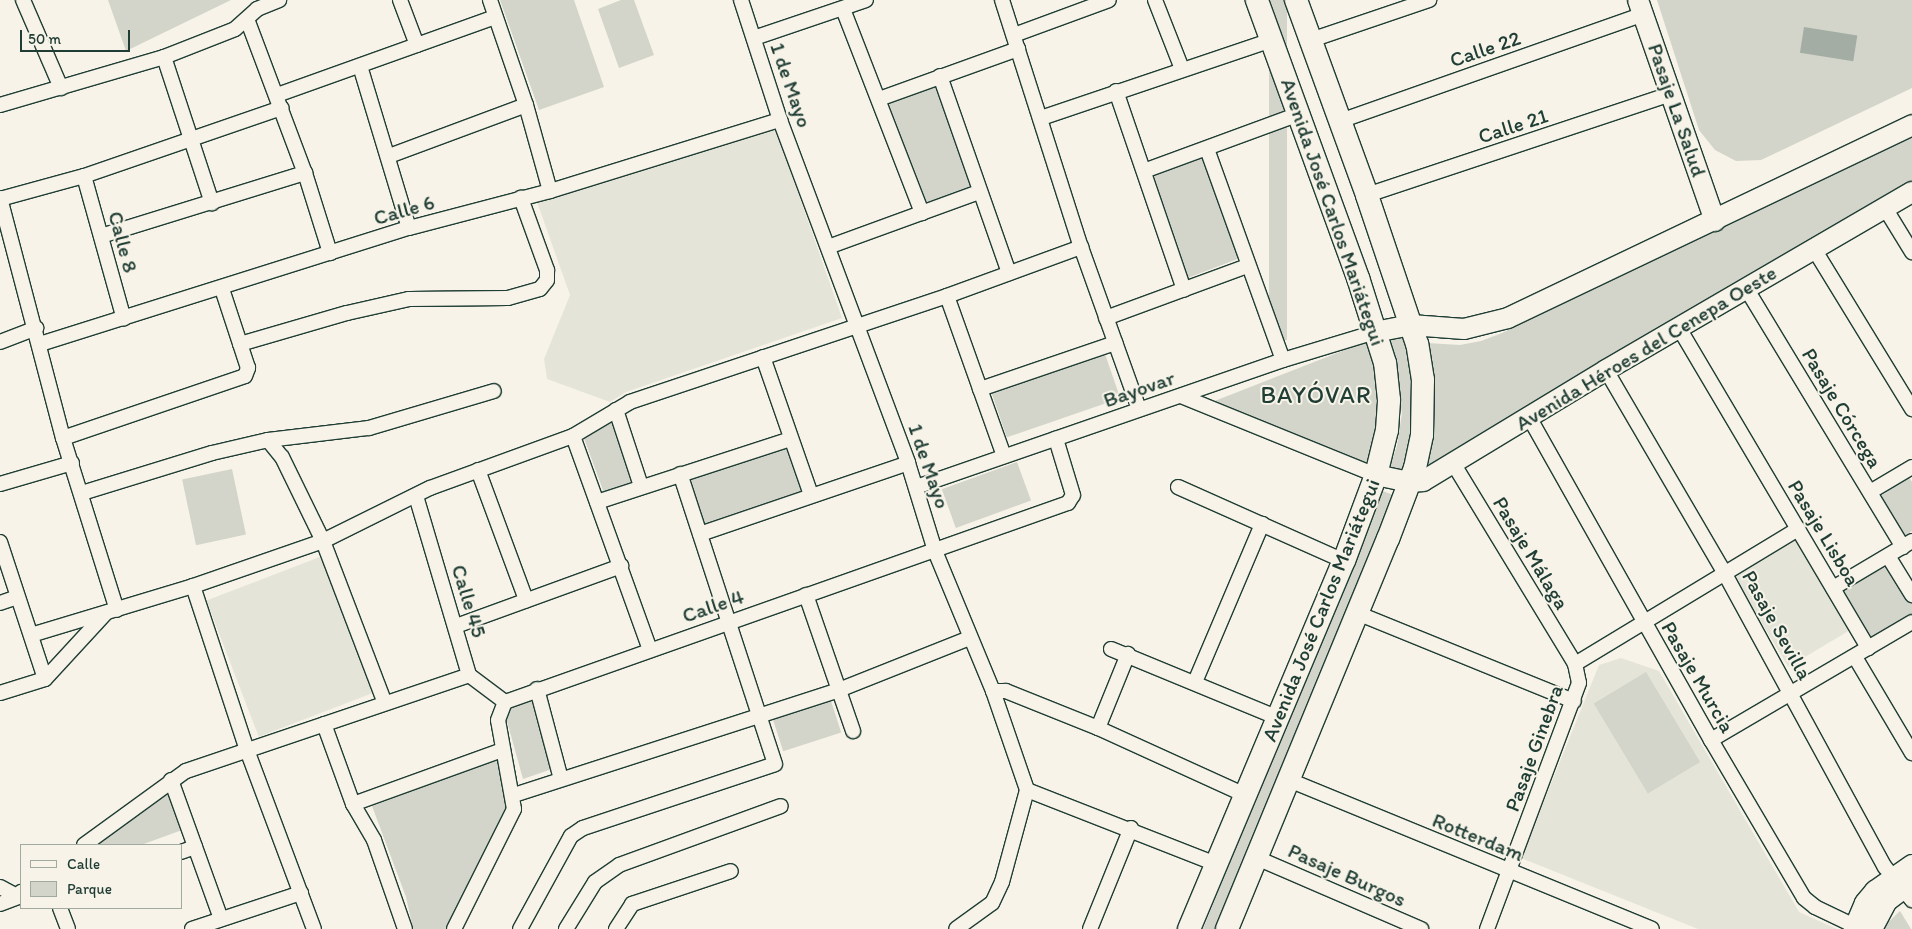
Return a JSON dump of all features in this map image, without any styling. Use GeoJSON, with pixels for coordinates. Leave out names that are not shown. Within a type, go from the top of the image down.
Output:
{"type":"FeatureCollection","features":[{"type":"Feature","properties":{"kind":"main road","name":"Avenida José Carlos Mariátegui"},"geometry":{"type":"LineString","coordinates":[[1189,929],[1344,561],[1376,475],[1387,430],[1389,400],[1386,362],[1257,0]]}},
{"type":"Feature","properties":{"kind":"main road","name":"Avenida José Carlos Mariátegui"},"geometry":{"type":"LineString","coordinates":[[1228,929],[1410,482],[1422,435],[1424,408],[1423,380],[1411,325],[1367,196],[1296,0]]}},
{"type":"Feature","properties":{"kind":"main road","name":"Pasaje La Salud"},"geometry":{"type":"LineString","coordinates":[[1641,7],[1714,221]]}},
{"type":"Feature","properties":{"kind":"main road"},"geometry":{"type":"LineString","coordinates":[[1375,332],[1411,325],[1464,329],[1508,318],[1912,125]]}},
{"type":"Feature","properties":{"kind":"main road","name":"Avenida Héroes del Cenepa Oeste"},"geometry":{"type":"LineString","coordinates":[[1376,475],[1410,482],[1423,481],[1606,370],[1912,192]]}},
{"type":"Feature","properties":{"kind":"main road"},"geometry":{"type":"LineString","coordinates":[[1860,928],[1905,886],[1912,865]]}},
{"type":"Feature","properties":{"kind":"street"},"geometry":{"type":"LineString","coordinates":[[23,0],[61,88]]}},
{"type":"Feature","properties":{"kind":"street"},"geometry":{"type":"LineString","coordinates":[[0,105],[164,58],[235,29],[257,9],[279,0]]}},
{"type":"Feature","properties":{"kind":"street"},"geometry":{"type":"LineString","coordinates":[[400,0],[417,45]]}},
{"type":"Feature","properties":{"kind":"street"},"geometry":{"type":"LineString","coordinates":[[490,0],[526,105],[550,191]]}},
{"type":"Feature","properties":{"kind":"street","name":"1 de Mayo"},"geometry":{"type":"LineString","coordinates":[[741,0],[780,120],[908,463],[936,551],[993,691],[1027,790]]}},
{"type":"Feature","properties":{"kind":"street"},"geometry":{"type":"LineString","coordinates":[[754,38],[866,0]]}},
{"type":"Feature","properties":{"kind":"street"},"geometry":{"type":"LineString","coordinates":[[1002,0],[1081,248],[1139,409]]}},
{"type":"Feature","properties":{"kind":"street"},"geometry":{"type":"LineString","coordinates":[[1014,34],[1109,0]]}},
{"type":"Feature","properties":{"kind":"street"},"geometry":{"type":"LineString","coordinates":[[1156,0],[1182,69]]}},
{"type":"Feature","properties":{"kind":"street"},"geometry":{"type":"LineString","coordinates":[[1310,40],[1429,0]]}},
{"type":"Feature","properties":{"kind":"street","name":"Calle 22"},"geometry":{"type":"LineString","coordinates":[[1340,121],[1641,7]]}},
{"type":"Feature","properties":{"kind":"street"},"geometry":{"type":"LineString","coordinates":[[842,8],[922,213]]}},
{"type":"Feature","properties":{"kind":"street"},"geometry":{"type":"LineString","coordinates":[[111,612],[82,493],[63,438],[36,328],[4,227],[0,198],[84,176],[192,139],[360,66],[495,17]]}},
{"type":"Feature","properties":{"kind":"street"},"geometry":{"type":"LineString","coordinates":[[247,19],[280,102],[330,253]]}},
{"type":"Feature","properties":{"kind":"street"},"geometry":{"type":"LineString","coordinates":[[1041,118],[1116,91],[1272,40]]}},
{"type":"Feature","properties":{"kind":"street"},"geometry":{"type":"LineString","coordinates":[[879,99],[1018,49]]}},
{"type":"Feature","properties":{"kind":"street"},"geometry":{"type":"LineString","coordinates":[[164,58],[212,203]]}},
{"type":"Feature","properties":{"kind":"street"},"geometry":{"type":"LineString","coordinates":[[360,66],[390,156],[409,228]]}},
{"type":"Feature","properties":{"kind":"street"},"geometry":{"type":"LineString","coordinates":[[940,76],[1009,274]]}},
{"type":"Feature","properties":{"kind":"street"},"geometry":{"type":"LineString","coordinates":[[1116,91],[1184,290]]}},
{"type":"Feature","properties":{"kind":"street","name":"Calle 21"},"geometry":{"type":"LineString","coordinates":[[1367,196],[1671,94]]}},
{"type":"Feature","properties":{"kind":"street"},"geometry":{"type":"LineString","coordinates":[[390,156],[526,105]]}},
{"type":"Feature","properties":{"kind":"street"},"geometry":{"type":"LineString","coordinates":[[1144,172],[1299,114]]}},
{"type":"Feature","properties":{"kind":"street","name":"Calle 6"},"geometry":{"type":"LineString","coordinates":[[40,344],[222,289],[409,228],[550,191],[780,120]]}},
{"type":"Feature","properties":{"kind":"street"},"geometry":{"type":"LineString","coordinates":[[1207,149],[1247,266],[1283,360]]}},
{"type":"Feature","properties":{"kind":"street"},"geometry":{"type":"LineString","coordinates":[[101,236],[305,173]]}},
{"type":"Feature","properties":{"kind":"street","name":"Calle 8"},"geometry":{"type":"LineString","coordinates":[[84,176],[124,319]]}},
{"type":"Feature","properties":{"kind":"street"},"geometry":{"type":"LineString","coordinates":[[828,247],[979,192]]}},
{"type":"Feature","properties":{"kind":"street"},"geometry":{"type":"LineString","coordinates":[[240,344],[346,313],[409,299],[508,298],[540,289],[547,280],[547,270],[521,198]]}},
{"type":"Feature","properties":{"kind":"street"},"geometry":{"type":"LineString","coordinates":[[1885,208],[1912,252]]}},
{"type":"Feature","properties":{"kind":"street"},"geometry":{"type":"LineString","coordinates":[[31,635],[193,586],[323,541],[416,496],[478,470],[573,436],[630,402],[947,296],[1081,248]]}},
{"type":"Feature","properties":{"kind":"street"},"geometry":{"type":"LineString","coordinates":[[1814,249],[1912,409]]}},
{"type":"Feature","properties":{"kind":"street"},"geometry":{"type":"LineString","coordinates":[[1106,318],[1247,266]]}},
{"type":"Feature","properties":{"kind":"street","name":"Pasaje Córcega"},"geometry":{"type":"LineString","coordinates":[[1746,288],[1870,492],[1907,544]]}},
{"type":"Feature","properties":{"kind":"street"},"geometry":{"type":"LineString","coordinates":[[63,438],[245,376],[248,368],[222,289]]}},
{"type":"Feature","properties":{"kind":"street"},"geometry":{"type":"LineString","coordinates":[[947,296],[1004,456]]}},
{"type":"Feature","properties":{"kind":"street"},"geometry":{"type":"LineString","coordinates":[[0,342],[36,328]]}},
{"type":"Feature","properties":{"kind":"street","name":"Pasaje Lisboa"},"geometry":{"type":"LineString","coordinates":[[1679,328],[1868,648]]}},
{"type":"Feature","properties":{"kind":"street","name":"Bayovar"},"geometry":{"type":"LineString","coordinates":[[916,487],[1283,360],[1375,332]]}},
{"type":"Feature","properties":{"kind":"street"},"geometry":{"type":"LineString","coordinates":[[980,389],[1115,343]]}},
{"type":"Feature","properties":{"kind":"street"},"geometry":{"type":"LineString","coordinates":[[763,357],[811,496]]}},
{"type":"Feature","properties":{"kind":"street","name":"Pasaje Sevilla"},"geometry":{"type":"LineString","coordinates":[[1606,370],[1725,574],[1792,694],[1905,886]]}},
{"type":"Feature","properties":{"kind":"street"},"geometry":{"type":"LineString","coordinates":[[82,493],[268,440],[369,428],[494,391]]}},
{"type":"Feature","properties":{"kind":"street"},"geometry":{"type":"LineString","coordinates":[[1181,396],[1376,475]]}},
{"type":"Feature","properties":{"kind":"street"},"geometry":{"type":"LineString","coordinates":[[616,410],[641,486]]}},
{"type":"Feature","properties":{"kind":"street","name":"Pasaje Murcia"},"geometry":{"type":"LineString","coordinates":[[1529,417],[1711,740],[1804,898],[1815,907],[1860,928]]}},
{"type":"Feature","properties":{"kind":"street"},"geometry":{"type":"LineString","coordinates":[[573,436],[650,650]]}},
{"type":"Feature","properties":{"kind":"street"},"geometry":{"type":"LineString","coordinates":[[597,502],[641,486],[791,439]]}},
{"type":"Feature","properties":{"kind":"street","name":"Calle 4"},"geometry":{"type":"LineString","coordinates":[[505,702],[537,689],[936,551],[1073,500],[1056,439]]}},
{"type":"Feature","properties":{"kind":"street"},"geometry":{"type":"LineString","coordinates":[[268,440],[282,458],[323,541],[386,703]]}},
{"type":"Feature","properties":{"kind":"street"},"geometry":{"type":"LineString","coordinates":[[0,484],[72,463]]}},
{"type":"Feature","properties":{"kind":"street"},"geometry":{"type":"LineString","coordinates":[[700,534],[908,463]]}},
{"type":"Feature","properties":{"kind":"street","name":"Pasaje Málaga"},"geometry":{"type":"LineString","coordinates":[[1453,463],[1575,664]]}},
{"type":"Feature","properties":{"kind":"street"},"geometry":{"type":"LineString","coordinates":[[1870,492],[1912,467]]}},
{"type":"Feature","properties":{"kind":"street"},"geometry":{"type":"LineString","coordinates":[[478,470],[526,600]]}},
{"type":"Feature","properties":{"kind":"street"},"geometry":{"type":"LineString","coordinates":[[520,929],[571,836],[583,828],[775,764],[680,474]]}},
{"type":"Feature","properties":{"kind":"street"},"geometry":{"type":"LineString","coordinates":[[1178,487],[1344,561]]}},
{"type":"Feature","properties":{"kind":"street","name":"Calle 45"},"geometry":{"type":"LineString","coordinates":[[416,496],[470,675]]}},
{"type":"Feature","properties":{"kind":"street"},"geometry":{"type":"LineString","coordinates":[[1195,682],[1262,524]]}},
{"type":"Feature","properties":{"kind":"street"},"geometry":{"type":"LineString","coordinates":[[1575,664],[1798,529]]}},
{"type":"Feature","properties":{"kind":"street"},"geometry":{"type":"LineString","coordinates":[[0,542],[45,679]]}},
{"type":"Feature","properties":{"kind":"street"},"geometry":{"type":"LineString","coordinates":[[1833,588],[1907,544]]}},
{"type":"Feature","properties":{"kind":"street"},"geometry":{"type":"LineString","coordinates":[[1888,556],[1912,595]]}},
{"type":"Feature","properties":{"kind":"street"},"geometry":{"type":"LineString","coordinates":[[456,626],[621,566]]}},
{"type":"Feature","properties":{"kind":"street"},"geometry":{"type":"LineString","coordinates":[[193,586],[247,750],[314,929]]}},
{"type":"Feature","properties":{"kind":"street"},"geometry":{"type":"LineString","coordinates":[[806,595],[853,731]]}},
{"type":"Feature","properties":{"kind":"street"},"geometry":{"type":"LineString","coordinates":[[0,603],[17,598]]}},
{"type":"Feature","properties":{"kind":"street"},"geometry":{"type":"LineString","coordinates":[[0,693],[45,679],[111,612]]}},
{"type":"Feature","properties":{"kind":"street"},"geometry":{"type":"LineString","coordinates":[[1358,613],[1574,701]]}},
{"type":"Feature","properties":{"kind":"street"},"geometry":{"type":"LineString","coordinates":[[1711,740],[1912,622]]}},
{"type":"Feature","properties":{"kind":"street"},"geometry":{"type":"LineString","coordinates":[[514,795],[839,690],[970,638]]}},
{"type":"Feature","properties":{"kind":"street"},"geometry":{"type":"LineString","coordinates":[[1111,649],[1128,654],[1278,718]]}},
{"type":"Feature","properties":{"kind":"street"},"geometry":{"type":"LineString","coordinates":[[1098,728],[1128,654]]}},
{"type":"Feature","properties":{"kind":"street"},"geometry":{"type":"LineString","coordinates":[[1855,657],[1912,753]]}},
{"type":"Feature","properties":{"kind":"street","name":"Pasaje Ginebra"},"geometry":{"type":"LineString","coordinates":[[1487,929],[1510,873],[1574,701],[1579,683],[1575,664]]}},
{"type":"Feature","properties":{"kind":"street"},"geometry":{"type":"LineString","coordinates":[[85,844],[152,798],[171,780],[186,771],[470,675],[505,702],[498,720],[502,750],[514,795],[514,809],[508,825],[454,929]]}},
{"type":"Feature","properties":{"kind":"street"},"geometry":{"type":"LineString","coordinates":[[537,689],[561,779]]}},
{"type":"Feature","properties":{"kind":"street"},"geometry":{"type":"LineString","coordinates":[[993,691],[1006,691],[1098,728],[1246,795]]}},
{"type":"Feature","properties":{"kind":"street"},"geometry":{"type":"LineString","coordinates":[[324,724],[353,804],[374,840],[405,929]]}},
{"type":"Feature","properties":{"kind":"street"},"geometry":{"type":"LineString","coordinates":[[353,804],[502,750]]}},
{"type":"Feature","properties":{"kind":"street"},"geometry":{"type":"LineString","coordinates":[[171,780],[188,849],[221,918]]}},
{"type":"Feature","properties":{"kind":"street","name":"Rotterdam"},"geometry":{"type":"LineString","coordinates":[[1289,780],[1636,926],[1652,929]]}},
{"type":"Feature","properties":{"kind":"street"},"geometry":{"type":"LineString","coordinates":[[956,929],[992,903],[1002,882],[1027,790],[1131,828],[1216,864]]}},
{"type":"Feature","properties":{"kind":"street"},"geometry":{"type":"LineString","coordinates":[[566,929],[595,882],[619,865],[782,806]]}},
{"type":"Feature","properties":{"kind":"street"},"geometry":{"type":"LineString","coordinates":[[1090,929],[1131,828]]}},
{"type":"Feature","properties":{"kind":"street","name":"Pasaje Burgos"},"geometry":{"type":"LineString","coordinates":[[1257,858],[1421,929]]}},
{"type":"Feature","properties":{"kind":"street"},"geometry":{"type":"LineString","coordinates":[[616,929],[632,904],[731,872]]}},
{"type":"Feature","properties":{"kind":"street"},"geometry":{"type":"LineString","coordinates":[[0,887],[20,894]]}},
{"type":"Feature","properties":{"kind":"street"},"geometry":{"type":"LineString","coordinates":[[192,929],[301,893]]}},
{"type":"Feature","properties":{"kind":"street"},"geometry":{"type":"LineString","coordinates":[[0,904],[20,894]]}},
{"type":"Feature","properties":{"kind":"street"},"geometry":{"type":"LineString","coordinates":[[60,909],[68,929]]}},
{"type":"Feature","properties":{"kind":"shaded area"},"geometry":{"type":"Polygon","coordinates":[[[1804,27],[1857,35],[1853,61],[1800,53],[1804,27]]]}},
{"type":"Feature","properties":{"kind":"shaded area"},"geometry":{"type":"Polygon","coordinates":[[[775,127],[842,318],[626,392],[610,402],[547,379],[544,359],[570,295],[537,202],[775,127]]]}},
{"type":"Feature","properties":{"kind":"shaded area"},"geometry":{"type":"Polygon","coordinates":[[[1796,540],[1850,630],[1788,667],[1734,577],[1796,540]]]}},
{"type":"Feature","properties":{"kind":"shaded area"},"geometry":{"type":"Polygon","coordinates":[[[325,555],[377,691],[259,737],[206,601],[325,555]]]}},
{"type":"Feature","properties":{"kind":"shaded area"},"geometry":{"type":"Polygon","coordinates":[[[1621,658],[1659,671],[1799,912],[1837,929],[1698,929],[1521,858],[1599,665],[1621,658]]]}},
{"type":"Feature","properties":{"kind":"green space"},"geometry":{"type":"Polygon","coordinates":[[[108,0],[231,0],[126,51],[108,0]]]}},
{"type":"Feature","properties":{"kind":"green space"},"geometry":{"type":"Polygon","coordinates":[[[500,0],[574,0],[604,87],[539,110],[500,0]]]}},
{"type":"Feature","properties":{"kind":"green space"},"geometry":{"type":"Polygon","coordinates":[[[621,0],[634,0],[654,55],[619,68],[598,9],[621,0]]]}},
{"type":"Feature","properties":{"kind":"green space"},"geometry":{"type":"Polygon","coordinates":[[[1269,0],[1287,0],[1287,340],[1269,340],[1269,0]]]}},
{"type":"Feature","properties":{"kind":"green space"},"geometry":{"type":"Polygon","coordinates":[[[1657,0],[1912,0],[1912,88],[1761,160],[1736,161],[1715,150],[1699,130],[1657,0]]]}},
{"type":"Feature","properties":{"kind":"green space"},"geometry":{"type":"Polygon","coordinates":[[[937,84],[971,190],[921,206],[887,100],[937,84]]]}},
{"type":"Feature","properties":{"kind":"green space"},"geometry":{"type":"Polygon","coordinates":[[[1912,136],[1912,184],[1430,466],[1426,464],[1427,343],[1460,345],[1481,341],[1502,333],[1912,136]]]}},
{"type":"Feature","properties":{"kind":"green space"},"geometry":{"type":"Polygon","coordinates":[[[1201,154],[1241,258],[1188,278],[1148,174],[1201,154]]]}},
{"type":"Feature","properties":{"kind":"green space"},"geometry":{"type":"Polygon","coordinates":[[[1407,330],[1418,416],[1405,475],[1389,469],[1397,446],[1402,413],[1389,333],[1407,330]]]}},
{"type":"Feature","properties":{"kind":"green space"},"geometry":{"type":"Polygon","coordinates":[[[1368,341],[1377,378],[1381,421],[1371,465],[1212,402],[1368,341]]]}},
{"type":"Feature","properties":{"kind":"green space"},"geometry":{"type":"Polygon","coordinates":[[[1104,351],[1120,398],[1007,437],[991,390],[1104,351]]]}},
{"type":"Feature","properties":{"kind":"green space"},"geometry":{"type":"Polygon","coordinates":[[[614,421],[637,485],[605,497],[582,433],[614,421]]]}},
{"type":"Feature","properties":{"kind":"green space"},"geometry":{"type":"Polygon","coordinates":[[[787,444],[804,492],[703,529],[686,481],[787,444]]]}},
{"type":"Feature","properties":{"kind":"green space"},"geometry":{"type":"Polygon","coordinates":[[[1017,462],[1031,501],[956,528],[942,489],[1017,462]]]}},
{"type":"Feature","properties":{"kind":"green space"},"geometry":{"type":"Polygon","coordinates":[[[232,469],[246,535],[196,545],[182,480],[232,469]]]}},
{"type":"Feature","properties":{"kind":"green space"},"geometry":{"type":"Polygon","coordinates":[[[1909,477],[1912,482],[1912,531],[1901,538],[1878,498],[1909,477]]]}},
{"type":"Feature","properties":{"kind":"green space"},"geometry":{"type":"Polygon","coordinates":[[[1380,490],[1396,496],[1219,929],[1203,929],[1380,490]]]}},
{"type":"Feature","properties":{"kind":"green space"},"geometry":{"type":"Polygon","coordinates":[[[1887,559],[1912,600],[1912,619],[1869,645],[1837,589],[1887,559]]]}},
{"type":"Feature","properties":{"kind":"green space"},"geometry":{"type":"Polygon","coordinates":[[[1646,672],[1700,762],[1648,793],[1594,703],[1646,672]]]}},
{"type":"Feature","properties":{"kind":"green space"},"geometry":{"type":"Polygon","coordinates":[[[535,695],[555,768],[523,779],[505,714],[511,703],[535,695]]]}},
{"type":"Feature","properties":{"kind":"green space"},"geometry":{"type":"Polygon","coordinates":[[[831,701],[841,732],[783,751],[773,720],[831,701]]]}},
{"type":"Feature","properties":{"kind":"green space"},"geometry":{"type":"Polygon","coordinates":[[[497,759],[506,774],[510,804],[448,929],[413,929],[406,897],[372,806],[497,759]]]}},
{"type":"Feature","properties":{"kind":"green space"},"geometry":{"type":"Polygon","coordinates":[[[176,778],[193,826],[144,844],[93,844],[124,826],[176,778]]]}},
{"type":"Feature","properties":{"kind":"green space"},"geometry":{"type":"Polygon","coordinates":[[[1900,911],[1911,929],[1881,929],[1900,911]]]}},
{"type":"Feature","properties":{"kind":"district","name":"BAYÓVAR"},"geometry":{"type":"Point","coordinates":[1316,395]}}]}
